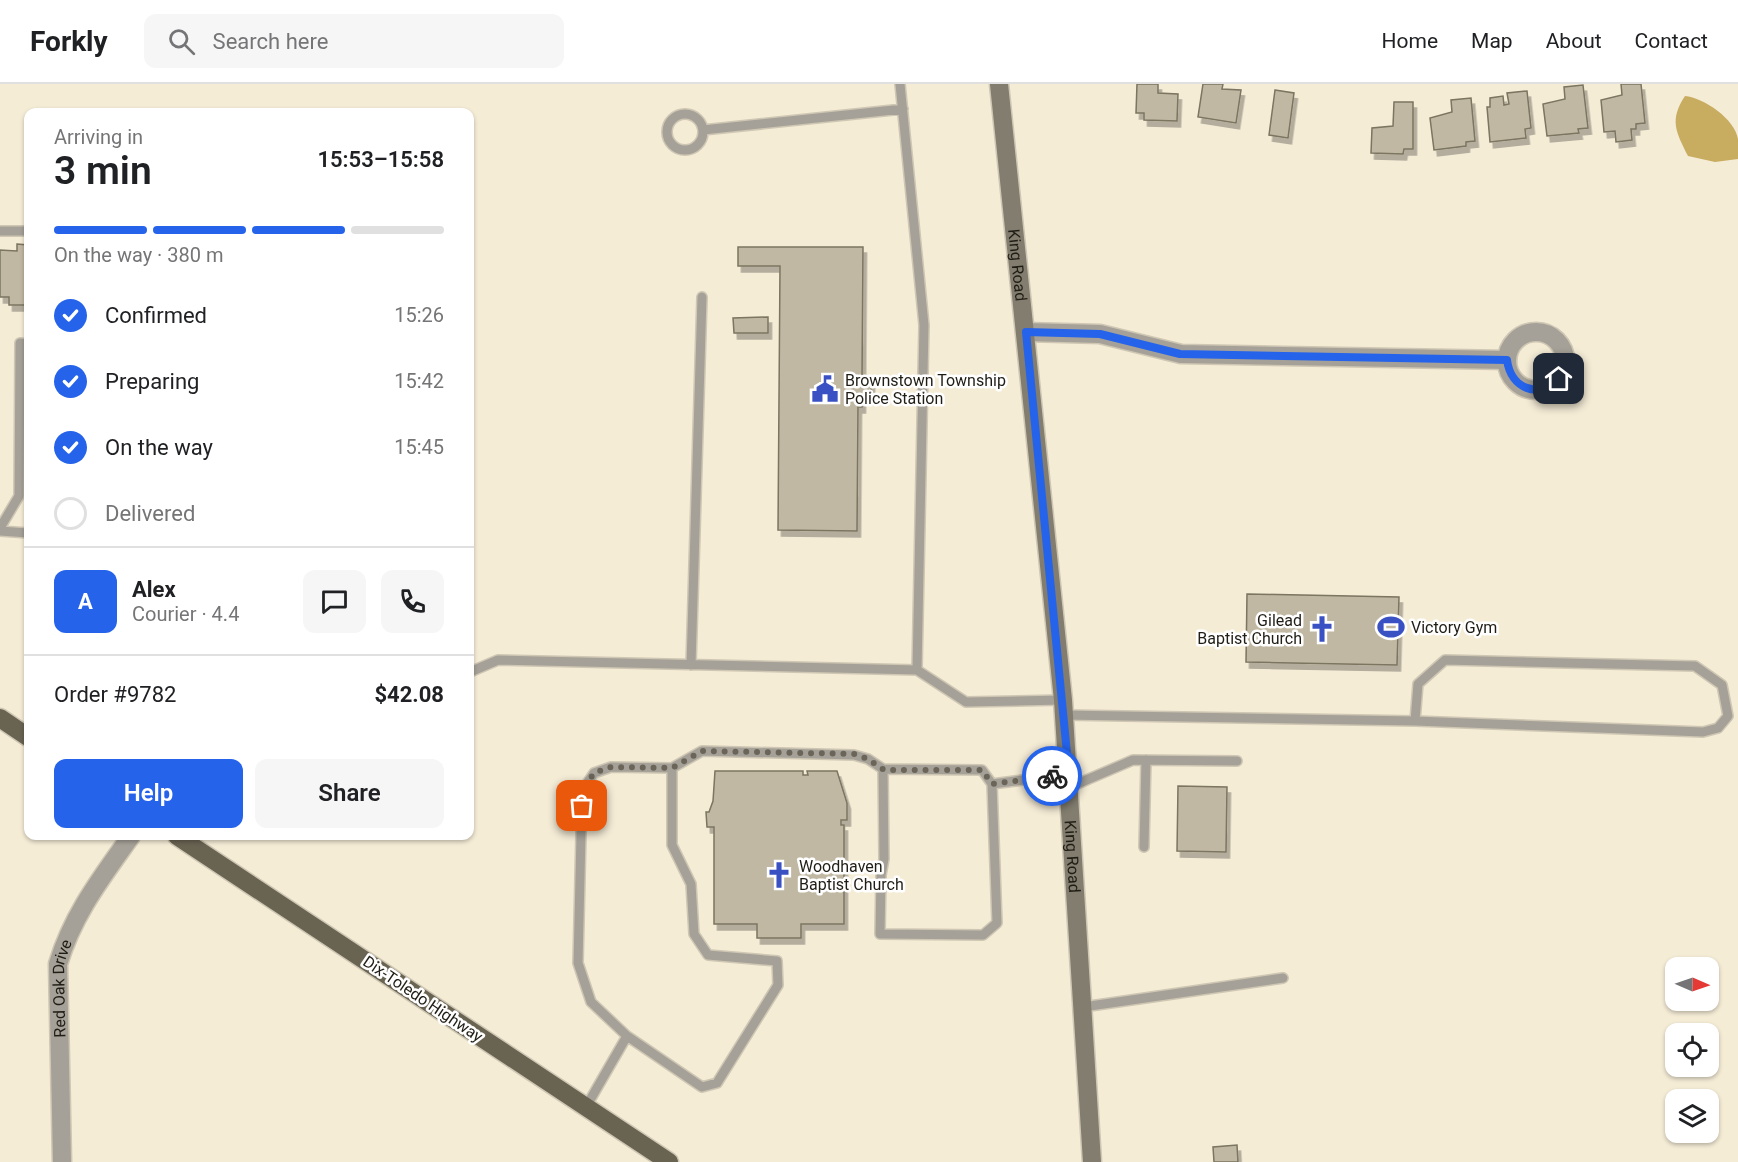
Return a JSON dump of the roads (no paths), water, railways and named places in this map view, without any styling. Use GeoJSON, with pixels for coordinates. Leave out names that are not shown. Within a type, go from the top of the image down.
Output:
{"type":"FeatureCollection","features":[{"type":"Feature","properties":{"kind":"main road","name":"King Road"},"geometry":{"type":"LineString","coordinates":[[999,84],[1064,707],[1092,1162]]}},
{"type":"Feature","properties":{"kind":"main road"},"geometry":{"type":"LineString","coordinates":[[0,718],[24,734]]}},
{"type":"Feature","properties":{"kind":"main road","name":"Dix-Toledo Highway"},"geometry":{"type":"LineString","coordinates":[[183,840],[669,1162]]}},
{"type":"Feature","properties":{"kind":"street"},"geometry":{"type":"LineString","coordinates":[[1026,332],[1100,334],[1180,354],[1507,360]]}},
{"type":"Feature","properties":{"kind":"street","name":"Red Oak Drive"},"geometry":{"type":"LineString","coordinates":[[62,1162],[58,964],[67,933],[88,897],[128,840]]}},
{"type":"Feature","properties":{"kind":"lane"},"geometry":{"type":"LineString","coordinates":[[900,84],[924,326],[917,670]]}},
{"type":"Feature","properties":{"kind":"lane"},"geometry":{"type":"LineString","coordinates":[[703,130],[903,109]]}},
{"type":"Feature","properties":{"kind":"lane"},"geometry":{"type":"LineString","coordinates":[[0,231],[24,231]]}},
{"type":"Feature","properties":{"kind":"lane"},"geometry":{"type":"LineString","coordinates":[[691,665],[702,297]]}},
{"type":"Feature","properties":{"kind":"lane"},"geometry":{"type":"LineString","coordinates":[[24,344],[20,343],[19,496],[0,530],[24,533]]}},
{"type":"Feature","properties":{"kind":"lane"},"geometry":{"type":"LineString","coordinates":[[474,670],[498,660],[917,670],[966,702],[1064,707],[1415,721],[1702,732],[1718,728],[1728,716],[1722,685],[1695,666],[1445,660],[1418,684],[1415,721]]}},
{"type":"Feature","properties":{"kind":"lane"},"geometry":{"type":"LineString","coordinates":[[672,768],[672,845],[692,884],[694,934],[708,955],[777,961],[778,985],[717,1083],[702,1087],[627,1036],[591,1002],[578,963],[582,791],[594,773],[611,767],[672,768],[702,751],[854,754],[868,759],[884,770],[982,770],[992,784],[997,923],[983,935],[880,934],[881,875],[884,859],[884,770]]}},
{"type":"Feature","properties":{"kind":"lane"},"geometry":{"type":"LineString","coordinates":[[992,784],[1069,781],[1133,760],[1237,761]]}},
{"type":"Feature","properties":{"kind":"lane"},"geometry":{"type":"LineString","coordinates":[[1144,846],[1146,760]]}},
{"type":"Feature","properties":{"kind":"lane"},"geometry":{"type":"LineString","coordinates":[[1083,1007],[1283,978]]}},
{"type":"Feature","properties":{"kind":"lane"},"geometry":{"type":"LineString","coordinates":[[586,1107],[627,1036]]}},
{"type":"Feature","properties":{"kind":"place","name":"Brownstown Township Police Station"},"geometry":{"type":"Point","coordinates":[825,389]}},
{"type":"Feature","properties":{"kind":"place","name":"Victory Gym"},"geometry":{"type":"Point","coordinates":[1391,627]}},
{"type":"Feature","properties":{"kind":"place","name":"Gilead Baptist Church"},"geometry":{"type":"Point","coordinates":[1322,629]}},
{"type":"Feature","properties":{"kind":"place","name":"Woodhaven Baptist Church"},"geometry":{"type":"Point","coordinates":[779,875]}}]}
